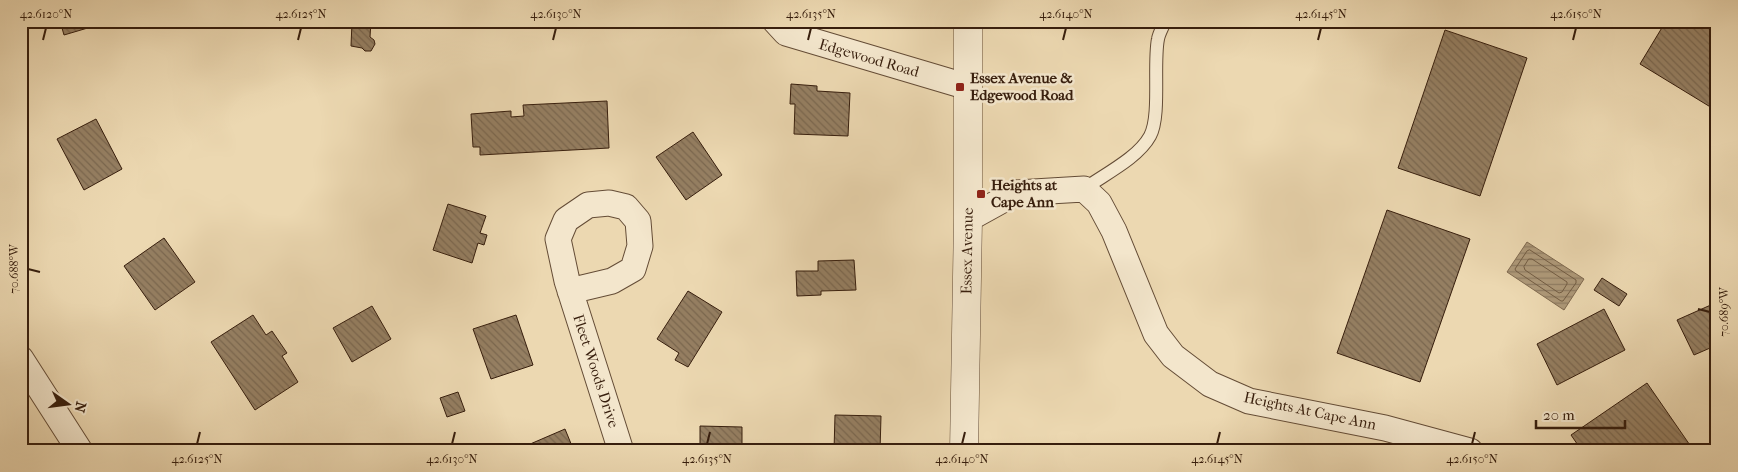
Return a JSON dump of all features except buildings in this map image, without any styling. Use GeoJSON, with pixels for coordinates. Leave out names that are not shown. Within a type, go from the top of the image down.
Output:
{"type":"FeatureCollection","features":[{"type":"Feature","properties":{"kind":"street","name":"Edgewood Road"},"geometry":{"type":"LineString","coordinates":[[775,21],[786,33],[815,32],[968,87]]}},
{"type":"Feature","properties":{"kind":"street","name":"Essex Avenue"},"geometry":{"type":"LineString","coordinates":[[964,451],[968,219],[968,21]]}},
{"type":"Feature","properties":{"kind":"street"},"geometry":{"type":"LineString","coordinates":[[968,219],[1015,193],[1084,189]]}},
{"type":"Feature","properties":{"kind":"street","name":"Heights At Cape Ann"},"geometry":{"type":"LineString","coordinates":[[1084,189],[1099,203],[1114,231],[1156,334],[1173,356],[1210,384],[1249,400],[1385,428],[1470,451]]}},
{"type":"Feature","properties":{"kind":"street","name":"Fleet Woods Drive"},"geometry":{"type":"LineString","coordinates":[[570,291],[621,451]]}},
{"type":"Feature","properties":{"kind":"street"},"geometry":{"type":"LineString","coordinates":[[21,359],[80,451]]}},
{"type":"Feature","properties":{"kind":"lane"},"geometry":{"type":"LineString","coordinates":[[1084,189],[1107,172],[1129,160],[1151,135],[1154,116],[1158,39],[1165,21]]}},
{"type":"Feature","properties":{"kind":"water"},"geometry":{"type":"Polygon","coordinates":[[[1527,242],[1584,279],[1564,310],[1507,272],[1527,242]]]}},
{"type":"Feature","properties":{"kind":"place","name":"Essex Avenue & Edgewood Road"},"geometry":{"type":"Point","coordinates":[960,87]}},
{"type":"Feature","properties":{"kind":"place","name":"Heights at Cape Ann"},"geometry":{"type":"Point","coordinates":[981,194]}}]}
